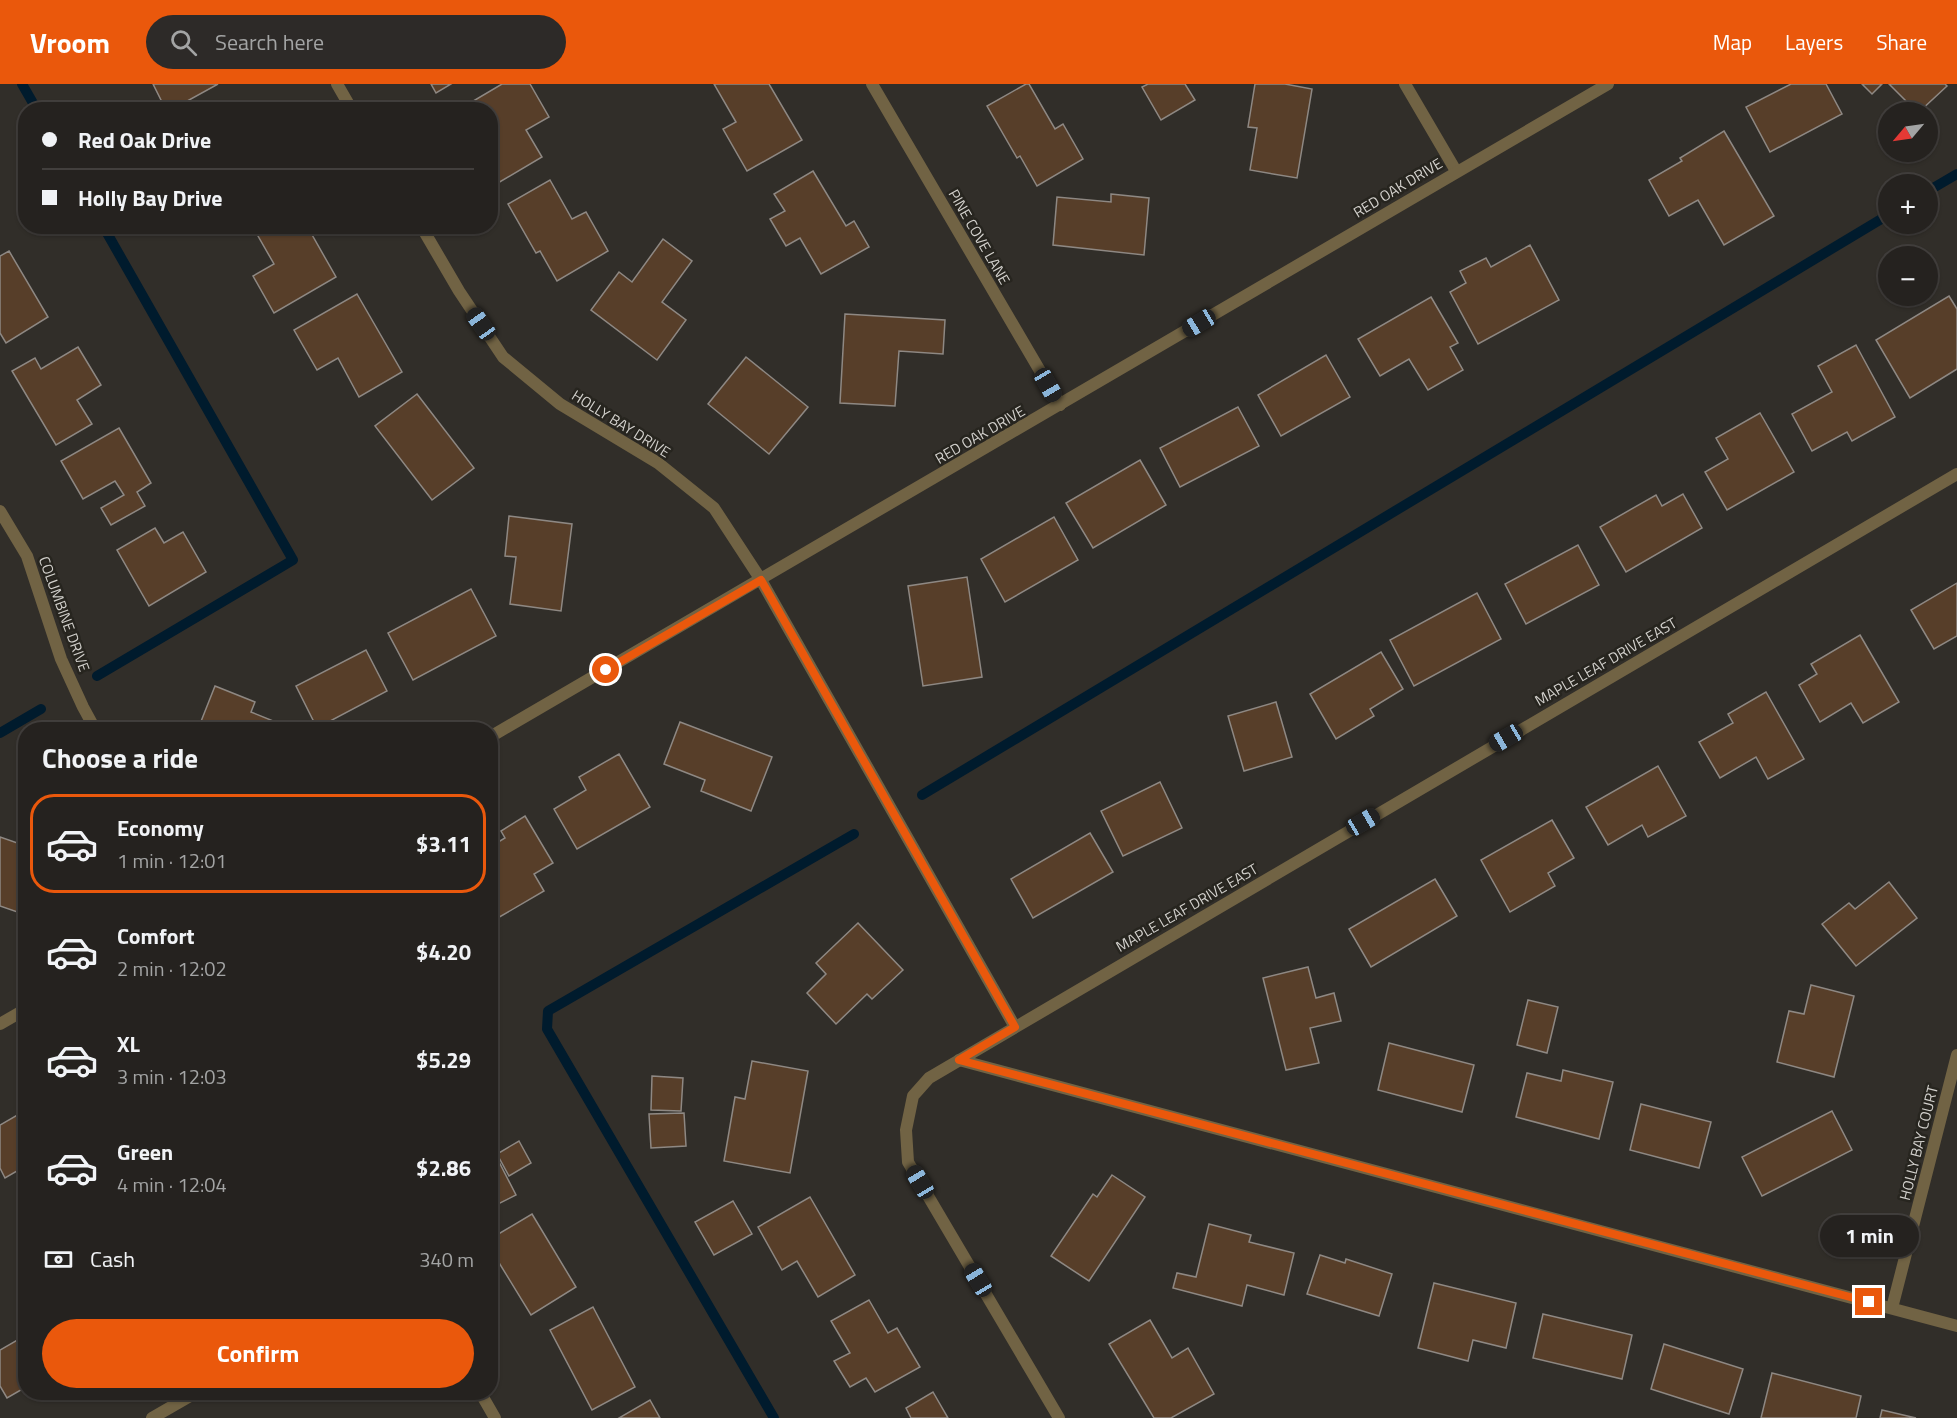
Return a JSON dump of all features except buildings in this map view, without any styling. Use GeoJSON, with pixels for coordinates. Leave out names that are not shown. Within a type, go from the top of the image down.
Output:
{"type":"FeatureCollection","features":[{"type":"Feature","properties":{"kind":"street"},"geometry":{"type":"LineString","coordinates":[[338,84],[348,102]]}},
{"type":"Feature","properties":{"kind":"street","name":"PINE COVE LANE"},"geometry":{"type":"LineString","coordinates":[[872,84],[1060,405]]}},
{"type":"Feature","properties":{"kind":"street"},"geometry":{"type":"LineString","coordinates":[[1405,84],[1456,171]]}},
{"type":"Feature","properties":{"kind":"street","name":"RED OAK DRIVE"},"geometry":{"type":"LineString","coordinates":[[498,732],[1608,84]]}},
{"type":"Feature","properties":{"kind":"street","name":"HOLLY BAY DRIVE"},"geometry":{"type":"LineString","coordinates":[[426,234],[459,291],[503,357],[560,404],[658,462],[714,508],[761,580],[1015,1027]]}},
{"type":"Feature","properties":{"kind":"street","name":"MAPLE LEAF DRIVE EAST"},"geometry":{"type":"LineString","coordinates":[[1059,1418],[908,1162],[906,1130],[913,1096],[930,1078],[1957,474]]}},
{"type":"Feature","properties":{"kind":"street","name":"COLUMBINE DRIVE"},"geometry":{"type":"LineString","coordinates":[[0,511],[27,556],[62,659],[91,722]]}},
{"type":"Feature","properties":{"kind":"street"},"geometry":{"type":"LineString","coordinates":[[0,1024],[18,1014]]}},
{"type":"Feature","properties":{"kind":"street","name":"HOLLY BAY COURT"},"geometry":{"type":"LineString","coordinates":[[1892,1308],[1957,1055]]}},
{"type":"Feature","properties":{"kind":"street"},"geometry":{"type":"LineString","coordinates":[[959,1060],[1957,1326]]}},
{"type":"Feature","properties":{"kind":"street"},"geometry":{"type":"LineString","coordinates":[[152,1418],[183,1400]]}},
{"type":"Feature","properties":{"kind":"street"},"geometry":{"type":"LineString","coordinates":[[485,1400],[495,1418]]}},
{"type":"Feature","properties":{"kind":"waterway"},"geometry":{"type":"LineString","coordinates":[[22,84],[32,102]]}},
{"type":"Feature","properties":{"kind":"waterway"},"geometry":{"type":"LineString","coordinates":[[1938,185],[1957,174]]}},
{"type":"Feature","properties":{"kind":"waterway"},"geometry":{"type":"LineString","coordinates":[[922,795],[1878,221]]}},
{"type":"Feature","properties":{"kind":"waterway"},"geometry":{"type":"LineString","coordinates":[[97,676],[293,560],[108,234]]}},
{"type":"Feature","properties":{"kind":"waterway"},"geometry":{"type":"LineString","coordinates":[[19,722],[41,709]]}},
{"type":"Feature","properties":{"kind":"waterway"},"geometry":{"type":"LineString","coordinates":[[0,733],[18,722]]}},
{"type":"Feature","properties":{"kind":"waterway"},"geometry":{"type":"LineString","coordinates":[[774,1418],[547,1029],[548,1011],[854,834]]}},
{"type":"Feature","properties":{"kind":"route"},"geometry":{"type":"LineString","coordinates":[[606,670],[761,580],[1015,1027],[959,1060],[1869,1302]]}}]}
